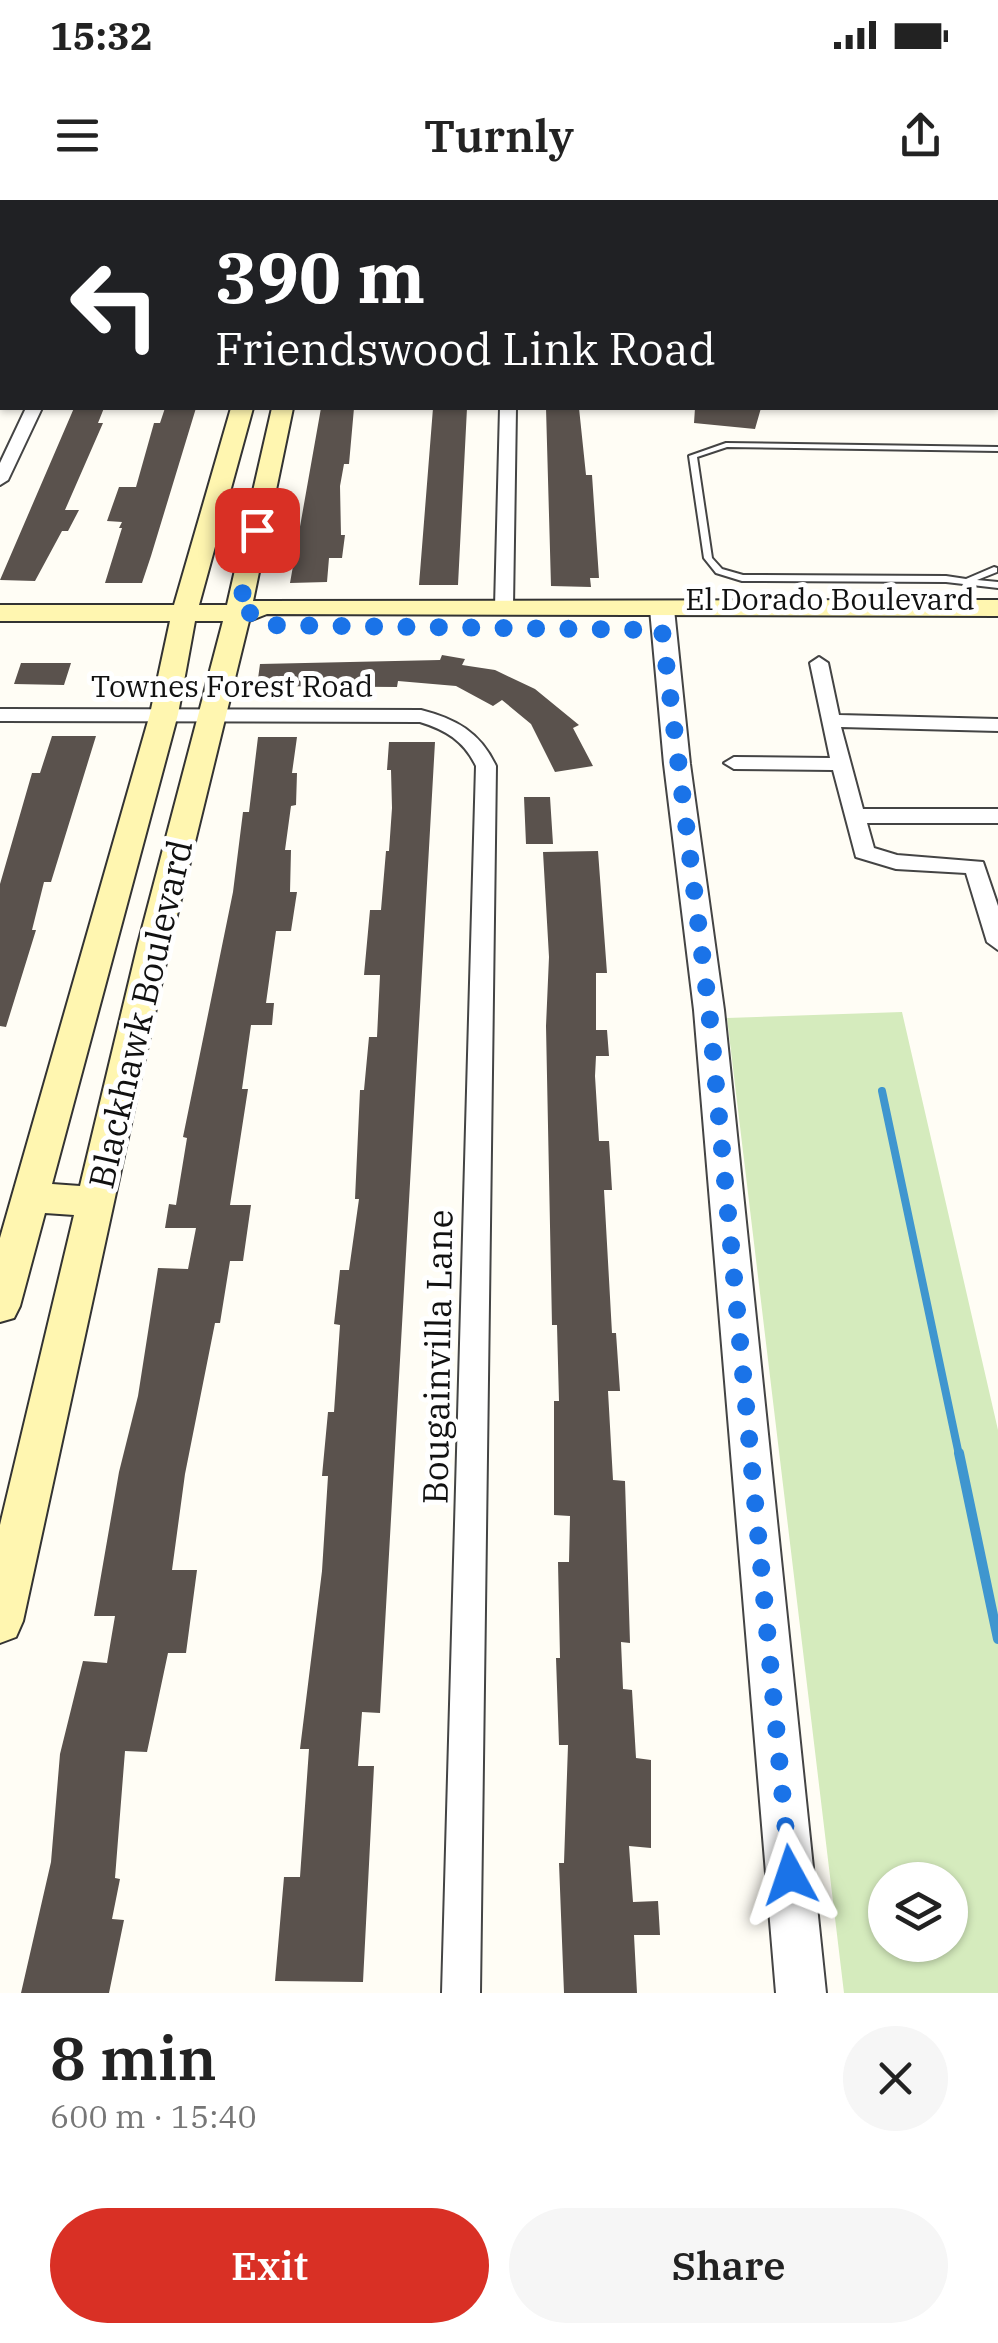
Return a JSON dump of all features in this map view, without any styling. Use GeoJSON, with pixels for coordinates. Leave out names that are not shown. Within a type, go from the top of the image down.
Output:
{"type":"FeatureCollection","features":[{"type":"Feature","properties":{"kind":"main road","name":"Blackhawk Boulevard"},"geometry":{"type":"LineString","coordinates":[[0,1306],[164,714],[184,614],[241,410]]}},
{"type":"Feature","properties":{"kind":"main road","name":"Blackhawk Boulevard"},"geometry":{"type":"LineString","coordinates":[[0,1620],[6,1564],[96,1202],[154,944],[211,714],[245,613],[283,410]]}},
{"type":"Feature","properties":{"kind":"main road"},"geometry":{"type":"LineString","coordinates":[[226,465],[271,467]]}},
{"type":"Feature","properties":{"kind":"main road"},"geometry":{"type":"LineString","coordinates":[[0,612],[184,614],[245,613],[262,606],[504,606],[662,619]]}},
{"type":"Feature","properties":{"kind":"main road","name":"El Dorado Boulevard"},"geometry":{"type":"LineString","coordinates":[[662,619],[998,608]]}},
{"type":"Feature","properties":{"kind":"main road"},"geometry":{"type":"LineString","coordinates":[[245,613],[261,625],[662,619]]}},
{"type":"Feature","properties":{"kind":"main road","name":"El Dorado Boulevard"},"geometry":{"type":"LineString","coordinates":[[662,619],[998,630]]}},
{"type":"Feature","properties":{"kind":"main road"},"geometry":{"type":"LineString","coordinates":[[100,942],[154,944]]}},
{"type":"Feature","properties":{"kind":"main road"},"geometry":{"type":"LineString","coordinates":[[30,1197],[96,1202]]}},
{"type":"Feature","properties":{"kind":"street"},"geometry":{"type":"LineString","coordinates":[[0,480],[33,410]]}},
{"type":"Feature","properties":{"kind":"street"},"geometry":{"type":"LineString","coordinates":[[504,606],[508,410]]}},
{"type":"Feature","properties":{"kind":"street"},"geometry":{"type":"LineString","coordinates":[[662,619],[709,1010],[801,1993]]}},
{"type":"Feature","properties":{"kind":"street"},"geometry":{"type":"LineString","coordinates":[[819,664],[864,852],[896,862],[974,867],[998,943]]}},
{"type":"Feature","properties":{"kind":"street","name":"Townes Forest Road"},"geometry":{"type":"LineString","coordinates":[[0,715],[421,716],[461,730]]}},
{"type":"Feature","properties":{"kind":"street"},"geometry":{"type":"LineString","coordinates":[[830,721],[998,725]]}},
{"type":"Feature","properties":{"kind":"street","name":"Bougainvilla Lane"},"geometry":{"type":"LineString","coordinates":[[461,730],[478,747],[486,766],[462,1993]]}},
{"type":"Feature","properties":{"kind":"street"},"geometry":{"type":"LineString","coordinates":[[734,763],[842,764]]}},
{"type":"Feature","properties":{"kind":"street"},"geometry":{"type":"LineString","coordinates":[[855,816],[998,816]]}},
{"type":"Feature","properties":{"kind":"lane"},"geometry":{"type":"LineString","coordinates":[[998,450],[726,446],[710,447],[693,456],[708,558],[719,571],[742,578],[968,581],[998,585]]}},
{"type":"Feature","properties":{"kind":"lane"},"geometry":{"type":"LineString","coordinates":[[968,581],[994,570]]}},
{"type":"Feature","properties":{"kind":"green space"},"geometry":{"type":"Polygon","coordinates":[[[902,1012],[998,1430],[998,1993],[844,1993],[727,1018],[902,1012]]]}},
{"type":"Feature","properties":{"kind":"building"},"geometry":{"type":"Polygon","coordinates":[[[73,410],[103,410],[98,423],[103,423],[65,510],[79,510],[68,531],[62,531],[35,581],[0,580],[73,410]]]}},
{"type":"Feature","properties":{"kind":"building"},"geometry":{"type":"Polygon","coordinates":[[[164,410],[195,410],[142,583],[105,583],[122,528],[122,522],[107,521],[119,487],[136,487],[154,423],[160,423],[164,410]]]}},
{"type":"Feature","properties":{"kind":"building"},"geometry":{"type":"Polygon","coordinates":[[[321,410],[354,410],[349,464],[344,464],[340,486],[341,535],[345,535],[342,558],[329,558],[327,582],[290,583],[321,410]]]}},
{"type":"Feature","properties":{"kind":"building"},"geometry":{"type":"Polygon","coordinates":[[[433,410],[467,410],[458,585],[419,585],[433,410]]]}},
{"type":"Feature","properties":{"kind":"building"},"geometry":{"type":"Polygon","coordinates":[[[546,410],[579,410],[586,475],[592,475],[599,578],[590,578],[591,587],[551,586],[546,410]]]}},
{"type":"Feature","properties":{"kind":"building"},"geometry":{"type":"Polygon","coordinates":[[[695,410],[760,410],[755,429],[694,423],[695,410]]]}},
{"type":"Feature","properties":{"kind":"building"},"geometry":{"type":"Polygon","coordinates":[[[442,655],[465,659],[462,665],[495,670],[535,689],[579,725],[573,728],[593,766],[555,772],[531,724],[502,700],[493,706],[456,686],[398,681],[397,687],[257,686],[260,664],[440,660],[442,655]]]}},
{"type":"Feature","properties":{"kind":"building"},"geometry":{"type":"Polygon","coordinates":[[[21,663],[71,663],[64,685],[14,684],[21,663]]]}},
{"type":"Feature","properties":{"kind":"building"},"geometry":{"type":"Polygon","coordinates":[[[52,736],[96,736],[51,882],[44,882],[32,930],[36,930],[6,1027],[0,1026],[0,884],[32,773],[40,773],[52,736]]]}},
{"type":"Feature","properties":{"kind":"building"},"geometry":{"type":"Polygon","coordinates":[[[258,737],[297,737],[292,773],[297,773],[296,805],[291,806],[285,850],[291,850],[290,892],[297,892],[291,931],[276,931],[266,1003],[274,1003],[272,1025],[251,1025],[242,1089],[248,1089],[230,1205],[251,1205],[243,1261],[230,1261],[220,1323],[215,1323],[185,1474],[172,1570],[197,1570],[186,1653],[168,1653],[147,1752],[125,1751],[115,1878],[120,1879],[112,1919],[124,1920],[109,1993],[21,1993],[51,1862],[60,1754],[83,1661],[107,1663],[115,1616],[94,1616],[119,1472],[138,1396],[158,1268],[188,1269],[196,1228],[165,1228],[169,1204],[176,1205],[187,1138],[183,1137],[233,892],[243,812],[249,812],[258,737]]]}},
{"type":"Feature","properties":{"kind":"building"},"geometry":{"type":"Polygon","coordinates":[[[389,742],[435,742],[380,1713],[362,1712],[358,1766],[374,1766],[363,1982],[275,1981],[284,1877],[300,1877],[309,1749],[300,1749],[322,1571],[328,1476],[322,1476],[328,1412],[334,1412],[340,1325],[334,1324],[340,1270],[349,1270],[359,1199],[355,1199],[360,1090],[364,1090],[369,1037],[377,1037],[380,975],[364,975],[370,910],[381,910],[389,851],[389,742]]]}},
{"type":"Feature","properties":{"kind":"building"},"geometry":{"type":"Polygon","coordinates":[[[524,797],[550,797],[553,844],[526,844],[524,797]]]}},
{"type":"Feature","properties":{"kind":"building"},"geometry":{"type":"Polygon","coordinates":[[[598,851],[607,973],[596,973],[596,1030],[607,1030],[609,1056],[596,1056],[595,1076],[599,1141],[609,1141],[612,1190],[604,1190],[612,1333],[616,1333],[620,1391],[608,1391],[613,1480],[625,1481],[630,1643],[621,1642],[623,1689],[632,1690],[636,1758],[651,1760],[651,1848],[629,1846],[633,1902],[658,1901],[660,1935],[634,1935],[637,1993],[564,1993],[559,1863],[564,1863],[568,1745],[559,1745],[558,1562],[569,1562],[570,1516],[554,1515],[554,1401],[559,1401],[557,1325],[552,1325],[546,1026],[549,957],[543,852],[598,851]]]}},
{"type":"Feature","properties":{"kind":"waterway"},"geometry":{"type":"LineString","coordinates":[[882,1091],[959,1455]]}},
{"type":"Feature","properties":{"kind":"waterway"},"geometry":{"type":"LineString","coordinates":[[959,1453],[998,1639]]}},
{"type":"Feature","properties":{"kind":"route"},"geometry":{"type":"LineString","coordinates":[[257,530],[238,613],[251,613],[261,625],[662,630],[709,1010],[790,1875]]}}]}
